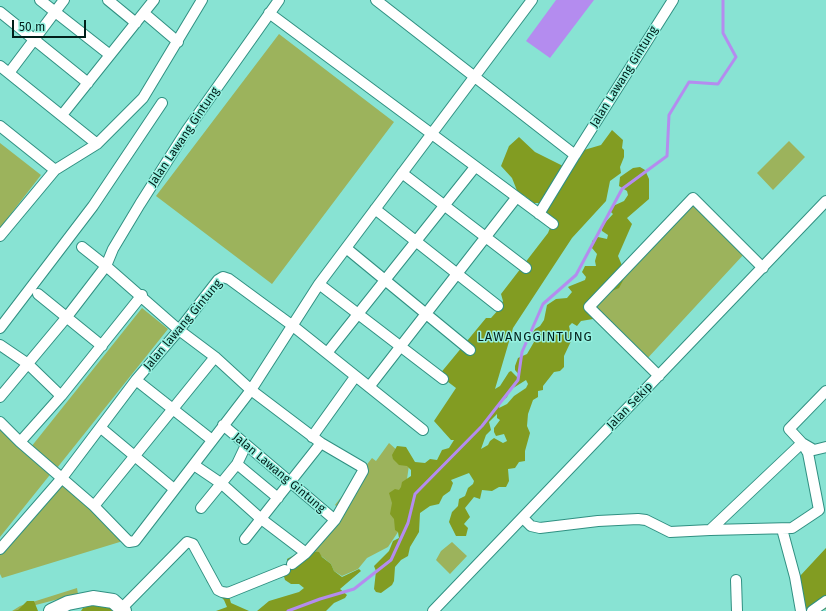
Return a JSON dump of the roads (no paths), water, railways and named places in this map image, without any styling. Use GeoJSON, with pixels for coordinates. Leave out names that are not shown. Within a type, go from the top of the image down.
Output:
{"type":"FeatureCollection","features":[{"type":"Feature","properties":{"kind":"main road"},"geometry":{"type":"LineString","coordinates":[[51,611],[68,603],[93,598],[112,601],[123,610]]}},
{"type":"Feature","properties":{"kind":"street"},"geometry":{"type":"LineString","coordinates":[[40,0],[110,55]]}},
{"type":"Feature","properties":{"kind":"street"},"geometry":{"type":"LineString","coordinates":[[9,73],[64,0]]}},
{"type":"Feature","properties":{"kind":"street"},"geometry":{"type":"LineString","coordinates":[[108,0],[136,23]]}},
{"type":"Feature","properties":{"kind":"street"},"geometry":{"type":"LineString","coordinates":[[62,115],[154,0]]}},
{"type":"Feature","properties":{"kind":"street"},"geometry":{"type":"LineString","coordinates":[[0,236],[55,170],[97,144],[143,98],[202,0]]}},
{"type":"Feature","properties":{"kind":"street","name":"Jalan Lawang Gintung"},"geometry":{"type":"LineString","coordinates":[[0,397],[66,318],[106,266],[113,249],[128,223],[178,144],[279,0]]}},
{"type":"Feature","properties":{"kind":"street"},"geometry":{"type":"LineString","coordinates":[[376,0],[575,155]]}},
{"type":"Feature","properties":{"kind":"street","name":"Jalan Lawang Gintung"},"geometry":{"type":"LineString","coordinates":[[0,422],[20,442],[94,506],[129,542],[132,543],[251,390],[293,326],[318,284],[402,173],[430,133],[532,0]]}},
{"type":"Feature","properties":{"kind":"street","name":"Jalan Lawang Gintung"},"geometry":{"type":"LineString","coordinates":[[540,214],[575,155],[673,0]]}},
{"type":"Feature","properties":{"kind":"street"},"geometry":{"type":"LineString","coordinates":[[0,12],[88,83]]}},
{"type":"Feature","properties":{"kind":"street"},"geometry":{"type":"LineString","coordinates":[[144,13],[178,42]]}},
{"type":"Feature","properties":{"kind":"street"},"geometry":{"type":"LineString","coordinates":[[269,13],[553,224]]}},
{"type":"Feature","properties":{"kind":"street"},"geometry":{"type":"LineString","coordinates":[[0,66],[97,144]]}},
{"type":"Feature","properties":{"kind":"street"},"geometry":{"type":"LineString","coordinates":[[0,328],[93,206],[162,103]]}},
{"type":"Feature","properties":{"kind":"street"},"geometry":{"type":"LineString","coordinates":[[0,126],[55,170]]}},
{"type":"Feature","properties":{"kind":"street"},"geometry":{"type":"LineString","coordinates":[[327,353],[475,167]]}},
{"type":"Feature","properties":{"kind":"street"},"geometry":{"type":"LineString","coordinates":[[402,173],[526,268]]}},
{"type":"Feature","properties":{"kind":"street"},"geometry":{"type":"LineString","coordinates":[[369,387],[516,198]]}},
{"type":"Feature","properties":{"kind":"street"},"geometry":{"type":"LineString","coordinates":[[659,376],[589,307],[693,198],[763,268]]}},
{"type":"Feature","properties":{"kind":"street","name":"Jalan Sekip"},"geometry":{"type":"LineString","coordinates":[[433,611],[826,201]]}},
{"type":"Feature","properties":{"kind":"street"},"geometry":{"type":"LineString","coordinates":[[375,209],[498,306]]}},
{"type":"Feature","properties":{"kind":"street"},"geometry":{"type":"LineString","coordinates":[[82,247],[106,266]]}},
{"type":"Feature","properties":{"kind":"street"},"geometry":{"type":"LineString","coordinates":[[346,248],[470,350]]}},
{"type":"Feature","properties":{"kind":"street","name":"Jalan Lawang Gintung"},"geometry":{"type":"LineString","coordinates":[[106,266],[142,295],[180,330],[215,357],[251,390],[321,444],[363,469],[335,520],[306,553],[288,567],[228,593],[222,592],[218,590],[193,544],[187,542],[123,610]]}},
{"type":"Feature","properties":{"kind":"street","name":"Jalan lawang Gintung"},"geometry":{"type":"LineString","coordinates":[[0,549],[62,478],[136,380],[180,330],[218,280],[223,276],[293,326],[423,430]]}},
{"type":"Feature","properties":{"kind":"street"},"geometry":{"type":"LineString","coordinates":[[318,284],[443,379]]}},
{"type":"Feature","properties":{"kind":"street"},"geometry":{"type":"LineString","coordinates":[[38,294],[102,346]]}},
{"type":"Feature","properties":{"kind":"street"},"geometry":{"type":"LineString","coordinates":[[20,442],[61,396],[142,295]]}},
{"type":"Feature","properties":{"kind":"street"},"geometry":{"type":"LineString","coordinates":[[0,345],[28,364],[61,396]]}},
{"type":"Feature","properties":{"kind":"street"},"geometry":{"type":"LineString","coordinates":[[94,506],[215,357]]}},
{"type":"Feature","properties":{"kind":"street"},"geometry":{"type":"LineString","coordinates":[[312,437],[356,377]]}},
{"type":"Feature","properties":{"kind":"street","name":"Jalan Lawang Gintung"},"geometry":{"type":"LineString","coordinates":[[136,380],[212,440]]}},
{"type":"Feature","properties":{"kind":"street"},"geometry":{"type":"LineString","coordinates":[[523,518],[531,526],[540,528],[598,521],[638,519],[646,520],[670,532],[792,528],[819,510],[808,453],[802,443],[789,429],[826,391]]}},
{"type":"Feature","properties":{"kind":"street","name":"Jalan Lawang Gintung"},"geometry":{"type":"LineString","coordinates":[[223,425],[289,483],[335,520]]}},
{"type":"Feature","properties":{"kind":"street"},"geometry":{"type":"LineString","coordinates":[[101,428],[174,489]]}},
{"type":"Feature","properties":{"kind":"street"},"geometry":{"type":"LineString","coordinates":[[710,530],[802,443]]}},
{"type":"Feature","properties":{"kind":"street"},"geometry":{"type":"LineString","coordinates":[[802,443],[814,450],[826,447]]}},
{"type":"Feature","properties":{"kind":"street"},"geometry":{"type":"LineString","coordinates":[[245,539],[260,518],[321,444]]}},
{"type":"Feature","properties":{"kind":"street"},"geometry":{"type":"LineString","coordinates":[[202,508],[237,464],[246,445]]}},
{"type":"Feature","properties":{"kind":"street"},"geometry":{"type":"LineString","coordinates":[[237,464],[278,498]]}},
{"type":"Feature","properties":{"kind":"street"},"geometry":{"type":"LineString","coordinates":[[194,465],[222,484],[260,518],[306,553]]}},
{"type":"Feature","properties":{"kind":"street"},"geometry":{"type":"LineString","coordinates":[[782,529],[795,577],[801,611]]}},
{"type":"Feature","properties":{"kind":"street"},"geometry":{"type":"LineString","coordinates":[[736,580],[737,611]]}},
{"type":"Feature","properties":{"kind":"street"},"geometry":{"type":"LineString","coordinates":[[812,611],[826,601]]}},
{"type":"Feature","properties":{"kind":"waterway"},"geometry":{"type":"LineString","coordinates":[[288,611],[320,599],[354,589],[391,560],[408,523],[415,494],[482,426],[518,380],[522,352],[543,304],[576,275],[622,189],[667,156],[669,115],[689,82],[718,84],[736,57],[723,33],[723,0]]}},
{"type":"Feature","properties":{"kind":"district","name":"LAWANGGINTUNG"},"geometry":{"type":"Point","coordinates":[535,337]}}]}
